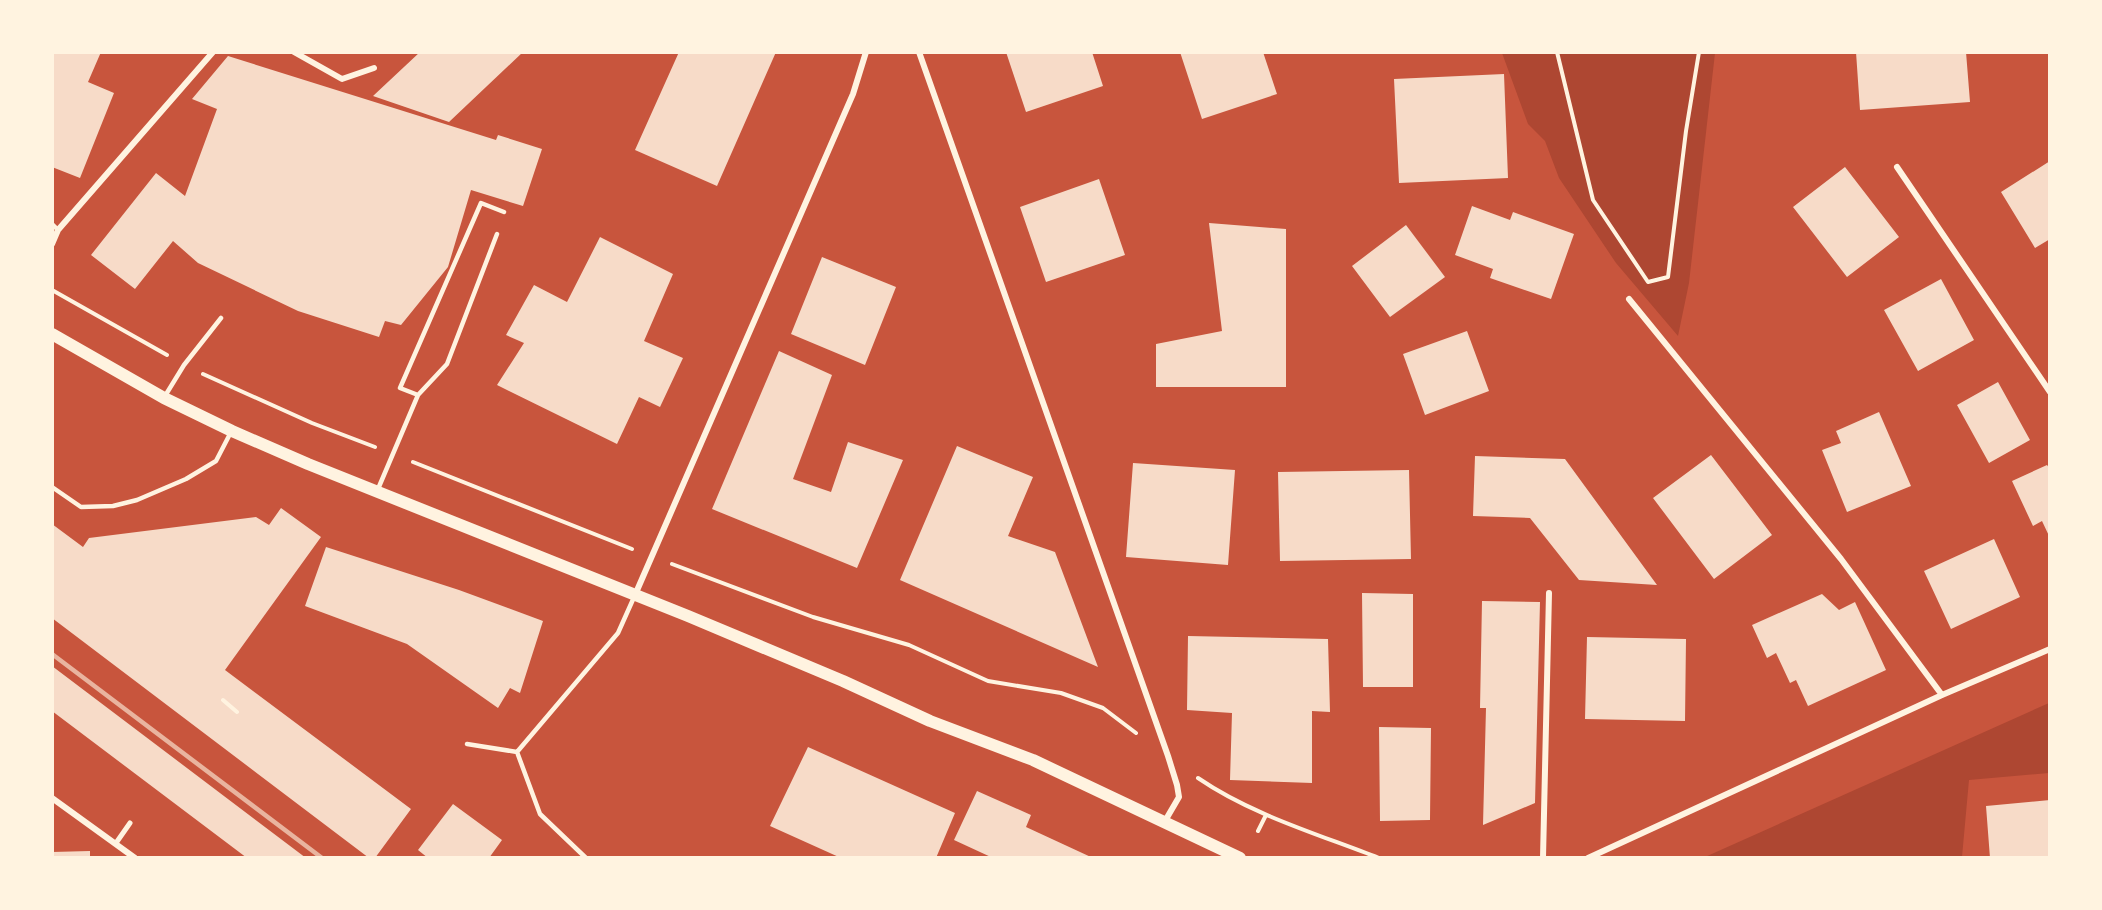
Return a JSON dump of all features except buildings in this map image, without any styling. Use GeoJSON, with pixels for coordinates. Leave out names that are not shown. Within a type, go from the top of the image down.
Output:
{"type":"FeatureCollection","features":[{"type":"Feature","properties":{"kind":"main road"},"geometry":{"type":"LineString","coordinates":[[52,334],[164,398],[232,431],[843,681],[930,721],[1033,760],[1240,858]]}},
{"type":"Feature","properties":{"kind":"street"},"geometry":{"type":"LineString","coordinates":[[52,244],[58,230],[213,52]]}},
{"type":"Feature","properties":{"kind":"street"},"geometry":{"type":"LineString","coordinates":[[294,52],[342,79],[374,68]]}},
{"type":"Feature","properties":{"kind":"street"},"geometry":{"type":"LineString","coordinates":[[635,595],[853,94],[866,52]]}},
{"type":"Feature","properties":{"kind":"street"},"geometry":{"type":"LineString","coordinates":[[919,52],[1168,756],[1179,797],[1165,821]]}},
{"type":"Feature","properties":{"kind":"street"},"geometry":{"type":"LineString","coordinates":[[1897,167],[2049,392]]}},
{"type":"Feature","properties":{"kind":"street"},"geometry":{"type":"LineString","coordinates":[[1629,298],[1841,559],[1942,695]]}},
{"type":"Feature","properties":{"kind":"street"},"geometry":{"type":"LineString","coordinates":[[1543,858],[1549,593]]}},
{"type":"Feature","properties":{"kind":"street"},"geometry":{"type":"LineString","coordinates":[[1588,858],[1942,695],[2049,649]]}},
{"type":"Feature","properties":{"kind":"street"},"geometry":{"type":"LineString","coordinates":[[52,798],[135,858]]}},
{"type":"Feature","properties":{"kind":"street"},"geometry":{"type":"LineString","coordinates":[[116,843],[130,823]]}},
{"type":"Feature","properties":{"kind":"lane"},"geometry":{"type":"LineString","coordinates":[[418,394],[400,388],[481,203],[504,212]]}},
{"type":"Feature","properties":{"kind":"lane"},"geometry":{"type":"LineString","coordinates":[[52,224],[58,230]]}},
{"type":"Feature","properties":{"kind":"lane"},"geometry":{"type":"LineString","coordinates":[[377,492],[418,394],[447,364],[497,234]]}},
{"type":"Feature","properties":{"kind":"lane"},"geometry":{"type":"LineString","coordinates":[[164,398],[184,365],[221,318]]}},
{"type":"Feature","properties":{"kind":"lane"},"geometry":{"type":"LineString","coordinates":[[52,487],[81,507],[113,506],[137,500],[186,479],[216,461],[232,431]]}},
{"type":"Feature","properties":{"kind":"lane"},"geometry":{"type":"LineString","coordinates":[[517,752],[618,633],[635,595]]}},
{"type":"Feature","properties":{"kind":"lane"},"geometry":{"type":"LineString","coordinates":[[466,744],[517,752]]}},
{"type":"Feature","properties":{"kind":"lane"},"geometry":{"type":"LineString","coordinates":[[517,752],[540,814],[586,858]]}},
{"type":"Feature","properties":{"kind":"path"},"geometry":{"type":"LineString","coordinates":[[1557,52],[1593,200],[1648,282],[1668,277],[1686,131],[1699,52]]}},
{"type":"Feature","properties":{"kind":"path"},"geometry":{"type":"LineString","coordinates":[[52,291],[184,365],[312,423],[629,548]]}},
{"type":"Feature","properties":{"kind":"path"},"geometry":{"type":"LineString","coordinates":[[673,565],[813,617],[909,645],[988,681],[1061,693],[1092,704],[1103,708],[1138,734]]}},
{"type":"Feature","properties":{"kind":"path"},"geometry":{"type":"LineString","coordinates":[[223,700],[237,712]]}},
{"type":"Feature","properties":{"kind":"path"},"geometry":{"type":"LineString","coordinates":[[1194,775],[1213,788],[1266,815],[1379,858]]}},
{"type":"Feature","properties":{"kind":"path"},"geometry":{"type":"LineString","coordinates":[[1258,831],[1266,815]]}},
{"type":"Feature","properties":{"kind":"shaded area"},"geometry":{"type":"Polygon","coordinates":[[[1502,53],[1715,53],[1689,283],[1678,336],[1616,263],[1559,178],[1545,141],[1528,124],[1502,53]]]}},
{"type":"Feature","properties":{"kind":"shaded area"},"geometry":{"type":"Polygon","coordinates":[[[2049,703],[2049,773],[1969,780],[1962,857],[1705,857],[2049,703]]]}},
{"type":"Feature","properties":{"kind":"railway"},"geometry":{"type":"LineString","coordinates":[[52,654],[322,858]]}}]}
